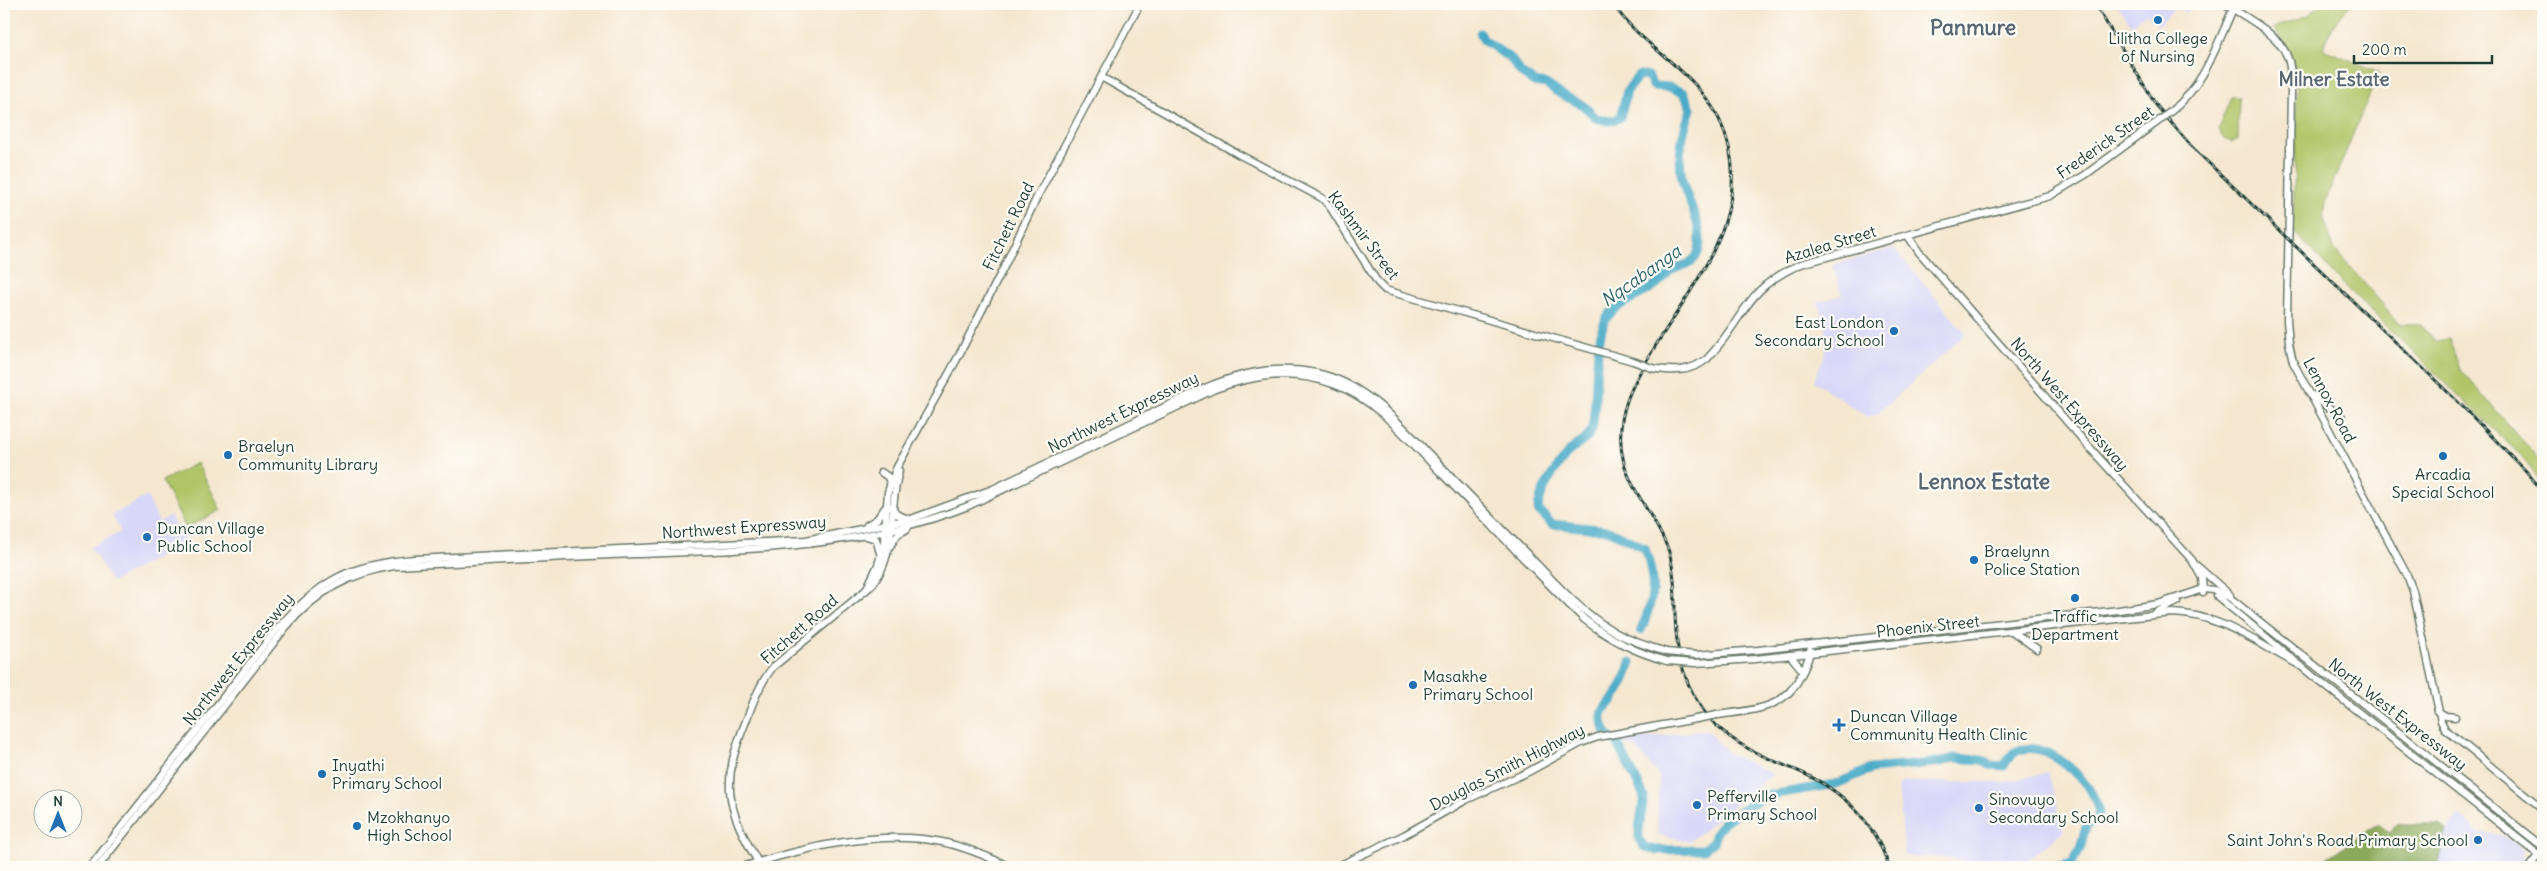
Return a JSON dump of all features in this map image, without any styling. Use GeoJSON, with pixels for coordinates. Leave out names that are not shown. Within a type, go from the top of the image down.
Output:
{"type":"FeatureCollection","features":[{"type":"Feature","properties":{"kind":"main road","name":"Fitchett Road"},"geometry":{"type":"LineString","coordinates":[[758,862],[739,828],[730,799],[730,775],[734,749],[761,684],[773,666],[866,590],[882,572],[889,550],[890,483],[957,359],[1037,197],[1140,4]]}},
{"type":"Feature","properties":{"kind":"main road","name":"Lennox Road"},"geometry":{"type":"LineString","coordinates":[[2225,4],[2235,6],[2276,40],[2286,54],[2290,65],[2288,335],[2293,362],[2411,583],[2437,711],[2445,729],[2543,809]]}},
{"type":"Feature","properties":{"kind":"main road","name":"Frederick Street"},"geometry":{"type":"LineString","coordinates":[[1908,236],[2050,196],[2085,175],[2186,100],[2200,82],[2235,6]]}},
{"type":"Feature","properties":{"kind":"main road","name":"Kashmir Street"},"geometry":{"type":"LineString","coordinates":[[1101,77],[1238,154],[1322,198],[1330,207],[1378,283],[1386,290],[1592,349]]}},
{"type":"Feature","properties":{"kind":"main road","name":"Azalea Street"},"geometry":{"type":"LineString","coordinates":[[1592,349],[1652,368],[1680,371],[1696,366],[1707,359],[1755,293],[1780,274],[1801,264],[1908,236]]}},
{"type":"Feature","properties":{"kind":"main road","name":"North West Expressway"},"geometry":{"type":"LineString","coordinates":[[1908,236],[1919,252],[2084,441],[2192,560],[2202,578],[2203,591],[2219,592],[2236,603],[2442,766],[2542,852]]}},
{"type":"Feature","properties":{"kind":"main road","name":"Northwest Expressway"},"geometry":{"type":"LineString","coordinates":[[98,867],[286,627],[310,601],[341,581],[360,573],[394,566],[735,551],[797,546],[863,532],[911,519],[993,489],[1216,383],[1256,371],[1297,370],[1335,379],[1378,404],[1566,598]]}},
{"type":"Feature","properties":{"kind":"main road","name":"Northwest Expressway"},"geometry":{"type":"LineString","coordinates":[[888,526],[929,521],[996,494],[1215,389],[1256,376],[1296,374],[1334,384],[1372,406],[1396,427],[1566,598]]}},
{"type":"Feature","properties":{"kind":"main road"},"geometry":{"type":"LineString","coordinates":[[2308,392],[2342,417]]}},
{"type":"Feature","properties":{"kind":"main road","name":"Fitchett Road"},"geometry":{"type":"LineString","coordinates":[[889,507],[901,460]]}},
{"type":"Feature","properties":{"kind":"main road"},"geometry":{"type":"LineString","coordinates":[[881,472],[888,477],[890,483]]}},
{"type":"Feature","properties":{"kind":"main road"},"geometry":{"type":"LineString","coordinates":[[880,557],[876,539],[863,532],[889,507],[896,514],[911,519]]}},
{"type":"Feature","properties":{"kind":"main road"},"geometry":{"type":"LineString","coordinates":[[889,550],[895,537],[901,532],[929,521]]}},
{"type":"Feature","properties":{"kind":"main road","name":"Fitchett Road"},"geometry":{"type":"LineString","coordinates":[[866,590],[880,557],[888,526]]}},
{"type":"Feature","properties":{"kind":"main road","name":"Northwest Expressway"},"geometry":{"type":"LineString","coordinates":[[90,867],[276,630],[318,588],[350,571],[392,561],[763,543],[806,540],[863,532]]}},
{"type":"Feature","properties":{"kind":"main road"},"geometry":{"type":"LineString","coordinates":[[2192,560],[2264,625]]}},
{"type":"Feature","properties":{"kind":"main road"},"geometry":{"type":"LineString","coordinates":[[2152,615],[2171,604],[2203,591],[2215,594],[2301,666]]}},
{"type":"Feature","properties":{"kind":"main road","name":"Phoenix Street"},"geometry":{"type":"LineString","coordinates":[[1566,598],[1615,632],[1640,644],[1666,652],[1696,654],[1810,644],[2145,607],[2203,591]]}},
{"type":"Feature","properties":{"kind":"main road","name":"Phoenix Street"},"geometry":{"type":"LineString","coordinates":[[1566,598],[1596,629],[1619,644],[1636,652],[1667,661],[1695,663],[1790,655],[2152,615],[2183,614],[2209,618],[2301,666]]}},
{"type":"Feature","properties":{"kind":"main road"},"geometry":{"type":"LineString","coordinates":[[2012,631],[2037,649]]}},
{"type":"Feature","properties":{"kind":"main road","name":"Douglas Smith Highway"},"geometry":{"type":"LineString","coordinates":[[1336,867],[1404,835],[1466,800],[1528,772],[1581,743],[1621,732],[1764,707],[1780,701],[1792,692],[1803,671],[1810,652],[1810,644]]}},
{"type":"Feature","properties":{"kind":"main road"},"geometry":{"type":"LineString","coordinates":[[1790,655],[1803,671]]}},
{"type":"Feature","properties":{"kind":"main road","name":"North West Expressway"},"geometry":{"type":"LineString","coordinates":[[2301,666],[2435,772],[2542,852]]}},
{"type":"Feature","properties":{"kind":"main road"},"geometry":{"type":"LineString","coordinates":[[2437,711],[2446,716],[2455,717]]}},
{"type":"Feature","properties":{"kind":"main road"},"geometry":{"type":"LineString","coordinates":[[742,867],[839,842],[901,839],[931,840],[952,844],[1010,867]]}},
{"type":"Feature","properties":{"kind":"main road"},"geometry":{"type":"LineString","coordinates":[[2529,867],[2542,852]]}},
{"type":"Feature","properties":{"kind":"shaded area","name":"Lilitha College of Nursing"},"geometry":{"type":"Polygon","coordinates":[[[2117,4],[2193,4],[2185,13],[2176,7],[2158,26],[2146,14],[2131,25],[2117,4]]]}},
{"type":"Feature","properties":{"kind":"shaded area","name":"East London Secondary School"},"geometry":{"type":"Polygon","coordinates":[[[1894,248],[1966,334],[1877,414],[1867,417],[1814,381],[1825,353],[1826,328],[1818,302],[1842,295],[1832,265],[1894,248]]]}},
{"type":"Feature","properties":{"kind":"shaded area","name":"Duncan Village Public School"},"geometry":{"type":"Polygon","coordinates":[[[147,496],[159,522],[170,516],[186,543],[112,582],[90,547],[121,532],[112,515],[147,496]]]}},
{"type":"Feature","properties":{"kind":"shaded area","name":"Pefferville Primary School"},"geometry":{"type":"Polygon","coordinates":[[[1706,730],[1729,754],[1773,774],[1689,842],[1657,834],[1659,776],[1635,747],[1626,746],[1623,741],[1706,730]]]}},
{"type":"Feature","properties":{"kind":"shaded area","name":"Sinovuyo Secondary School"},"geometry":{"type":"Polygon","coordinates":[[[2048,772],[2064,831],[2019,867],[1994,867],[1951,858],[1905,856],[1898,786],[1903,782],[2006,782],[2048,772]]]}},
{"type":"Feature","properties":{"kind":"shaded area","name":"Saint John's Road Primary School"},"geometry":{"type":"Polygon","coordinates":[[[2459,815],[2478,832],[2504,836],[2524,849],[2522,863],[2519,867],[2438,867],[2447,830],[2459,815]]]}},
{"type":"Feature","properties":{"kind":"green space"},"geometry":{"type":"Polygon","coordinates":[[[2321,4],[2351,4],[2332,27],[2323,49],[2379,72],[2325,202],[2323,216],[2334,249],[2400,324],[2419,324],[2435,341],[2449,339],[2460,369],[2543,464],[2543,484],[2519,454],[2338,279],[2293,231],[2297,80],[2290,52],[2273,28],[2308,15],[2321,4]]]}},
{"type":"Feature","properties":{"kind":"green space"},"geometry":{"type":"Polygon","coordinates":[[[2231,97],[2239,97],[2238,139],[2231,142],[2223,138],[2218,129],[2231,97]]]}},
{"type":"Feature","properties":{"kind":"green space"},"geometry":{"type":"Polygon","coordinates":[[[197,463],[221,510],[186,528],[162,481],[197,463]]]}},
{"type":"Feature","properties":{"kind":"green space"},"geometry":{"type":"Polygon","coordinates":[[[2379,823],[2388,832],[2399,824],[2439,824],[2447,830],[2438,867],[2313,867],[2379,823]]]}},
{"type":"Feature","properties":{"kind":"waterway","name":"Nqcabanga"},"geometry":{"type":"LineString","coordinates":[[1480,33],[1484,40],[1511,59],[1521,73],[1534,82],[1546,84],[1562,95],[1583,105],[1596,118],[1609,121],[1620,118],[1627,91],[1639,75],[1649,77],[1653,86],[1669,87],[1684,93],[1691,109],[1683,134],[1680,160],[1684,187],[1700,236],[1700,246],[1697,255],[1686,265],[1670,271],[1652,288],[1618,306],[1608,316],[1603,325],[1600,338],[1592,428],[1588,437],[1570,450],[1553,474],[1544,488],[1538,510],[1552,524],[1608,530],[1645,548],[1651,571],[1652,590],[1649,608],[1641,630]]}},
{"type":"Feature","properties":{"kind":"waterway","name":"Nqcabanga"},"geometry":{"type":"LineString","coordinates":[[1631,662],[1626,677],[1614,699],[1604,709],[1602,720],[1604,729],[1617,742],[1644,796],[1639,839],[1645,848],[1656,850],[1704,849],[1713,842],[1716,833],[1724,822],[1749,805],[1770,795],[1836,784],[1871,769],[1941,762],[1954,758],[1981,760],[1990,765],[2004,766],[2014,753],[2028,748],[2043,751],[2059,759],[2074,771],[2087,786],[2096,801],[2099,815],[2086,827],[2080,849],[2072,863],[2057,867]]}},
{"type":"Feature","properties":{"kind":"railway"},"geometry":{"type":"LineString","coordinates":[[1613,4],[1639,34],[1697,87],[1719,119],[1730,150],[1732,180],[1728,210],[1719,238],[1706,266],[1640,373],[1627,401],[1621,431],[1621,447],[1628,475],[1659,529],[1669,552],[1674,576],[1677,644],[1684,672],[1695,697],[1721,730],[1752,751],[1814,779],[1843,798],[1855,809],[1875,835],[1889,867]]}},
{"type":"Feature","properties":{"kind":"railway"},"geometry":{"type":"LineString","coordinates":[[2095,4],[2156,105],[2192,147],[2456,400],[2526,471],[2543,492]]}},
{"type":"Feature","properties":{"kind":"place","name":"Lilitha College of Nursing"},"geometry":{"type":"Point","coordinates":[2158,20]}},
{"type":"Feature","properties":{"kind":"place","name":"East London Secondary School"},"geometry":{"type":"Point","coordinates":[1894,331]}},
{"type":"Feature","properties":{"kind":"place","name":"Braelyn Community Library"},"geometry":{"type":"Point","coordinates":[228,455]}},
{"type":"Feature","properties":{"kind":"place","name":"Arcadia Special School"},"geometry":{"type":"Point","coordinates":[2443,456]}},
{"type":"Feature","properties":{"kind":"place","name":"Duncan Village Public School"},"geometry":{"type":"Point","coordinates":[147,537]}},
{"type":"Feature","properties":{"kind":"place","name":"Braelynn Police Station"},"geometry":{"type":"Point","coordinates":[1974,560]}},
{"type":"Feature","properties":{"kind":"place","name":"Traffic Department"},"geometry":{"type":"Point","coordinates":[2075,598]}},
{"type":"Feature","properties":{"kind":"place","name":"Masakhe Primary School"},"geometry":{"type":"Point","coordinates":[1413,685]}},
{"type":"Feature","properties":{"kind":"place","name":"Duncan Village Community Health Clinic"},"geometry":{"type":"Point","coordinates":[1839,725]}},
{"type":"Feature","properties":{"kind":"place","name":"Inyathi Primary School"},"geometry":{"type":"Point","coordinates":[322,774]}},
{"type":"Feature","properties":{"kind":"place","name":"Pefferville Primary School"},"geometry":{"type":"Point","coordinates":[1697,805]}},
{"type":"Feature","properties":{"kind":"place","name":"Sinovuyo Secondary School"},"geometry":{"type":"Point","coordinates":[1979,808]}},
{"type":"Feature","properties":{"kind":"place","name":"Mzokhanyo High School"},"geometry":{"type":"Point","coordinates":[357,826]}},
{"type":"Feature","properties":{"kind":"place","name":"Saint John's Road Primary School"},"geometry":{"type":"Point","coordinates":[2478,840]}},
{"type":"Feature","properties":{"kind":"district","name":"Panmure"},"geometry":{"type":"Point","coordinates":[1973,28]}},
{"type":"Feature","properties":{"kind":"district","name":"Milner Estate"},"geometry":{"type":"Point","coordinates":[2334,79]}},
{"type":"Feature","properties":{"kind":"district","name":"Lennox Estate"},"geometry":{"type":"Point","coordinates":[1984,482]}}]}
